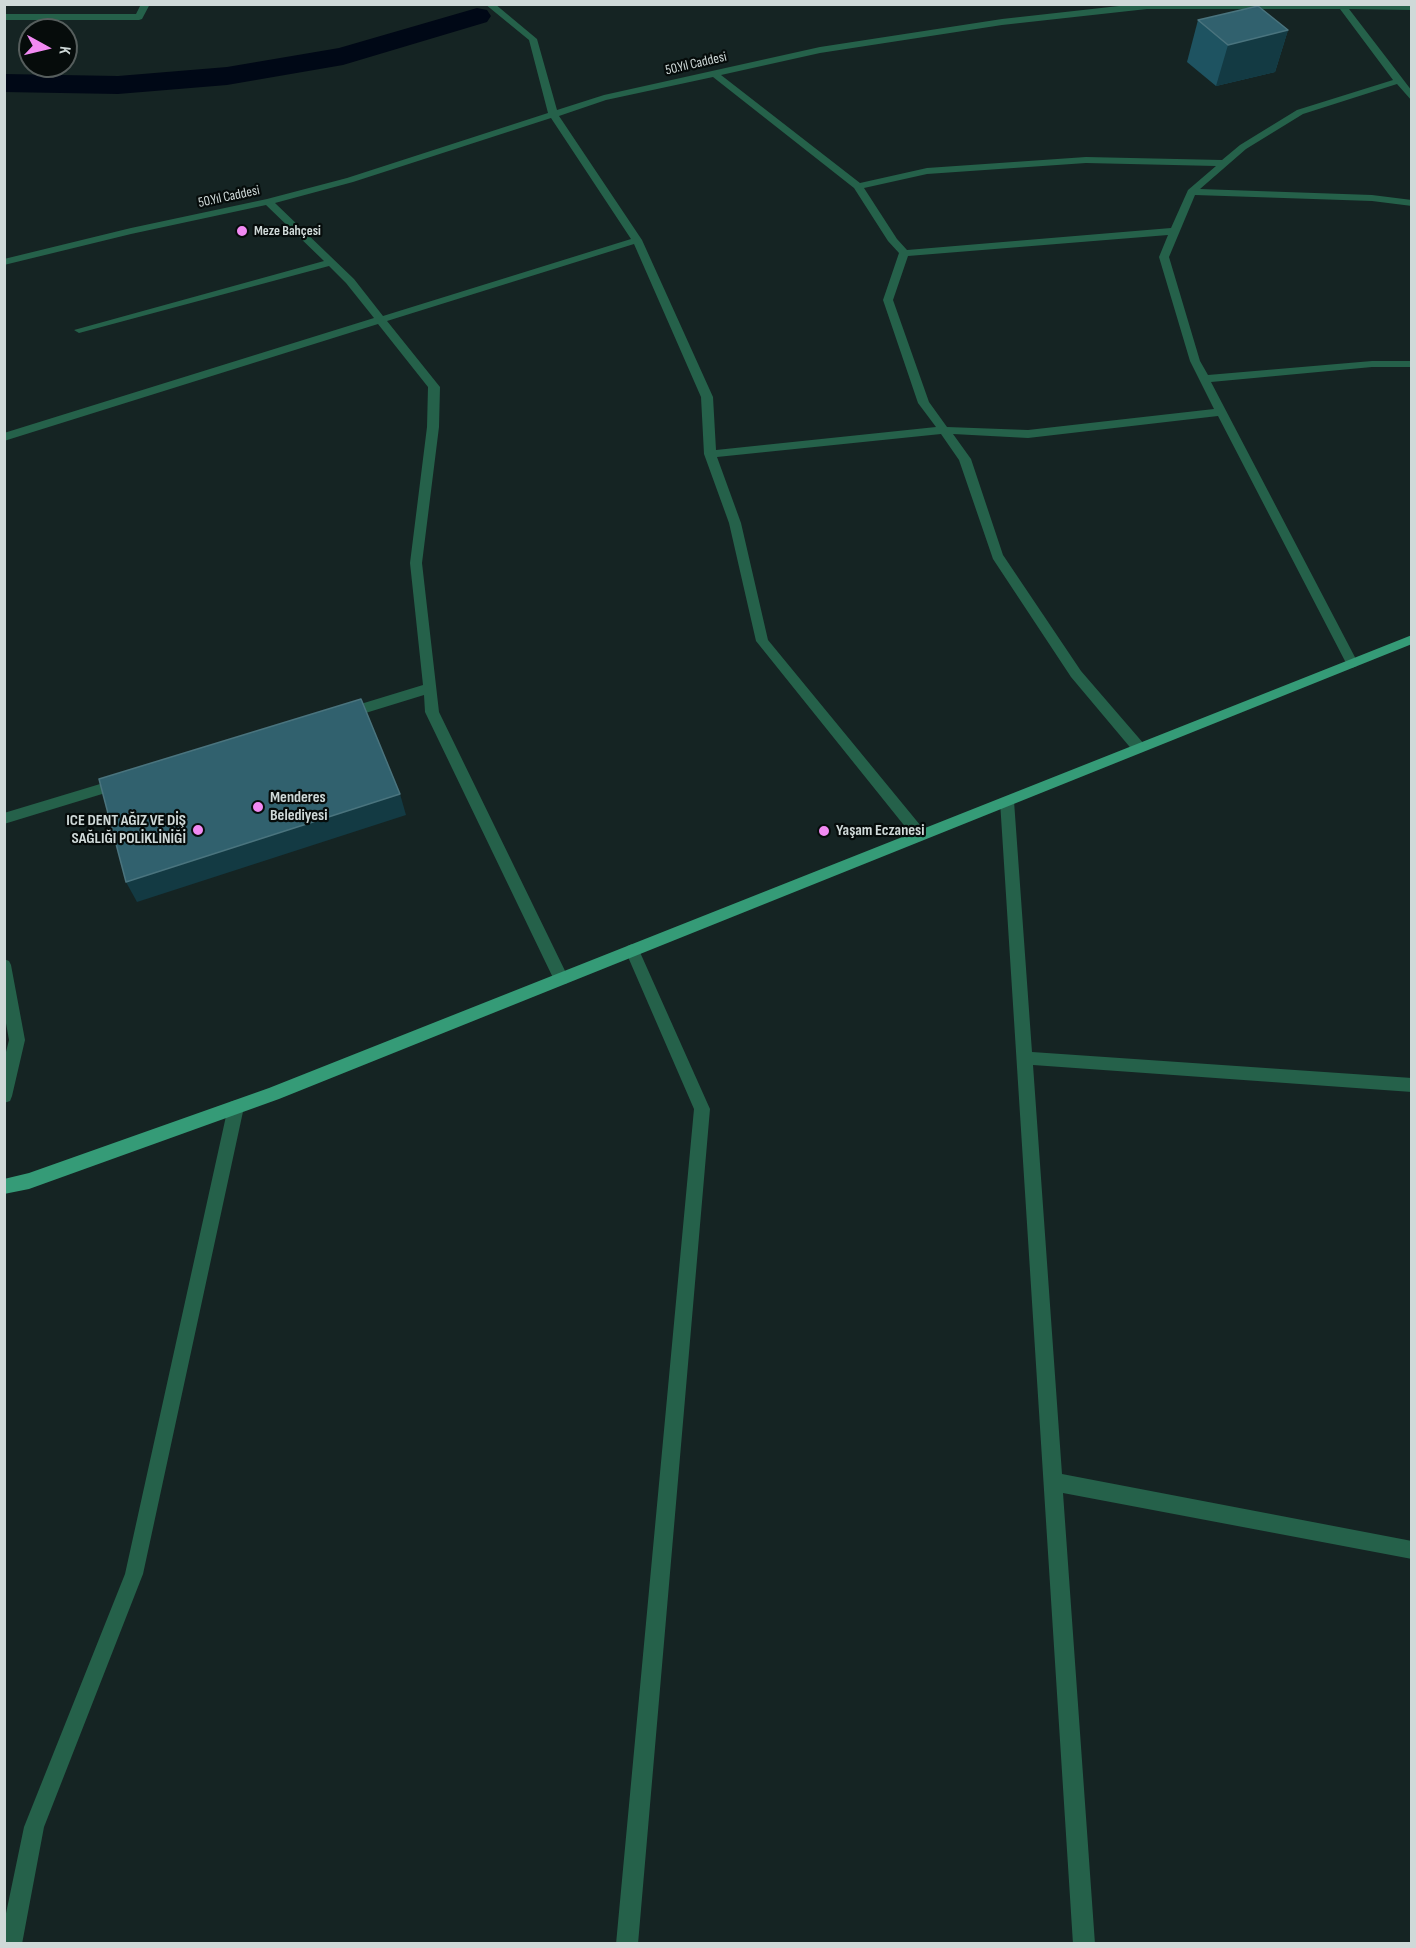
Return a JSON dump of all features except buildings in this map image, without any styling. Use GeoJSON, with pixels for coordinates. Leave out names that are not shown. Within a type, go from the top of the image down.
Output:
{"type":"FeatureCollection","features":[{"type":"Feature","properties":{"kind":"main road"},"geometry":{"type":"LineString","coordinates":[[4,1187],[29,1181],[236,1107],[1412,639]]}},
{"type":"Feature","properties":{"kind":"street"},"geometry":{"type":"LineString","coordinates":[[4,17],[139,17],[146,4]]}},
{"type":"Feature","properties":{"kind":"street"},"geometry":{"type":"LineString","coordinates":[[489,4],[533,39],[554,116],[637,240],[707,397],[710,454],[735,523],[762,641],[921,835]]}},
{"type":"Feature","properties":{"kind":"street","name":"50.Yıl Caddesi"},"geometry":{"type":"LineString","coordinates":[[4,262],[131,231],[267,202],[350,180],[604,98],[820,50],[1002,22],[1147,6],[1412,7]]}},
{"type":"Feature","properties":{"kind":"street"},"geometry":{"type":"LineString","coordinates":[[1342,6],[1412,98]]}},
{"type":"Feature","properties":{"kind":"street"},"geometry":{"type":"LineString","coordinates":[[715,74],[858,186],[904,253]]}},
{"type":"Feature","properties":{"kind":"street"},"geometry":{"type":"LineString","coordinates":[[1352,663],[1195,361],[1164,257],[1191,192],[1243,147],[1300,112],[1398,81]]}},
{"type":"Feature","properties":{"kind":"street"},"geometry":{"type":"LineString","coordinates":[[858,186],[927,171],[1086,160],[1224,163]]}},
{"type":"Feature","properties":{"kind":"street"},"geometry":{"type":"LineString","coordinates":[[1191,192],[1372,198],[1412,203]]}},
{"type":"Feature","properties":{"kind":"street"},"geometry":{"type":"LineString","coordinates":[[267,202],[350,281],[434,387],[433,427],[416,563],[432,712],[561,979]]}},
{"type":"Feature","properties":{"kind":"street"},"geometry":{"type":"LineString","coordinates":[[904,253],[1175,231]]}},
{"type":"Feature","properties":{"kind":"street"},"geometry":{"type":"LineString","coordinates":[[4,437],[637,240]]}},
{"type":"Feature","properties":{"kind":"street"},"geometry":{"type":"LineString","coordinates":[[904,253],[888,300],[924,404],[965,459],[997,556],[1076,674],[1139,748]]}},
{"type":"Feature","properties":{"kind":"street"},"geometry":{"type":"LineString","coordinates":[[79,330],[330,263]]}},
{"type":"Feature","properties":{"kind":"street"},"geometry":{"type":"LineString","coordinates":[[1204,379],[1372,364],[1412,364]]}},
{"type":"Feature","properties":{"kind":"street"},"geometry":{"type":"LineString","coordinates":[[710,454],[942,430],[1028,434],[1222,412]]}},
{"type":"Feature","properties":{"kind":"street"},"geometry":{"type":"LineString","coordinates":[[329,719],[429,688]]}},
{"type":"Feature","properties":{"kind":"street"},"geometry":{"type":"LineString","coordinates":[[4,819],[139,777]]}},
{"type":"Feature","properties":{"kind":"street"},"geometry":{"type":"LineString","coordinates":[[1007,801],[1084,1944]]}},
{"type":"Feature","properties":{"kind":"street"},"geometry":{"type":"LineString","coordinates":[[627,1944],[702,1109],[632,950]]}},
{"type":"Feature","properties":{"kind":"street"},"geometry":{"type":"LineString","coordinates":[[4,965],[17,1040],[4,1096]]}},
{"type":"Feature","properties":{"kind":"street"},"geometry":{"type":"LineString","coordinates":[[1025,1058],[1412,1085]]}},
{"type":"Feature","properties":{"kind":"street"},"geometry":{"type":"LineString","coordinates":[[11,1944],[34,1827],[134,1574],[236,1107]]}},
{"type":"Feature","properties":{"kind":"street"},"geometry":{"type":"LineString","coordinates":[[1053,1482],[1412,1550]]}},
{"type":"Feature","properties":{"kind":"waterway"},"geometry":{"type":"LineString","coordinates":[[4,83],[118,85],[227,76],[343,56],[477,16]]}},
{"type":"Feature","properties":{"kind":"place","name":"Meze Bahçesi"},"geometry":{"type":"Point","coordinates":[242,231]}},
{"type":"Feature","properties":{"kind":"place","name":"Menderes Belediyesi"},"geometry":{"type":"Point","coordinates":[258,807]}},
{"type":"Feature","properties":{"kind":"place","name":"ICE DENT AĞIZ VE DİŞ SAĞLIĞI POLİKLİNİĞİ"},"geometry":{"type":"Point","coordinates":[198,830]}},
{"type":"Feature","properties":{"kind":"place","name":"Yaşam Eczanesi"},"geometry":{"type":"Point","coordinates":[824,831]}}]}
